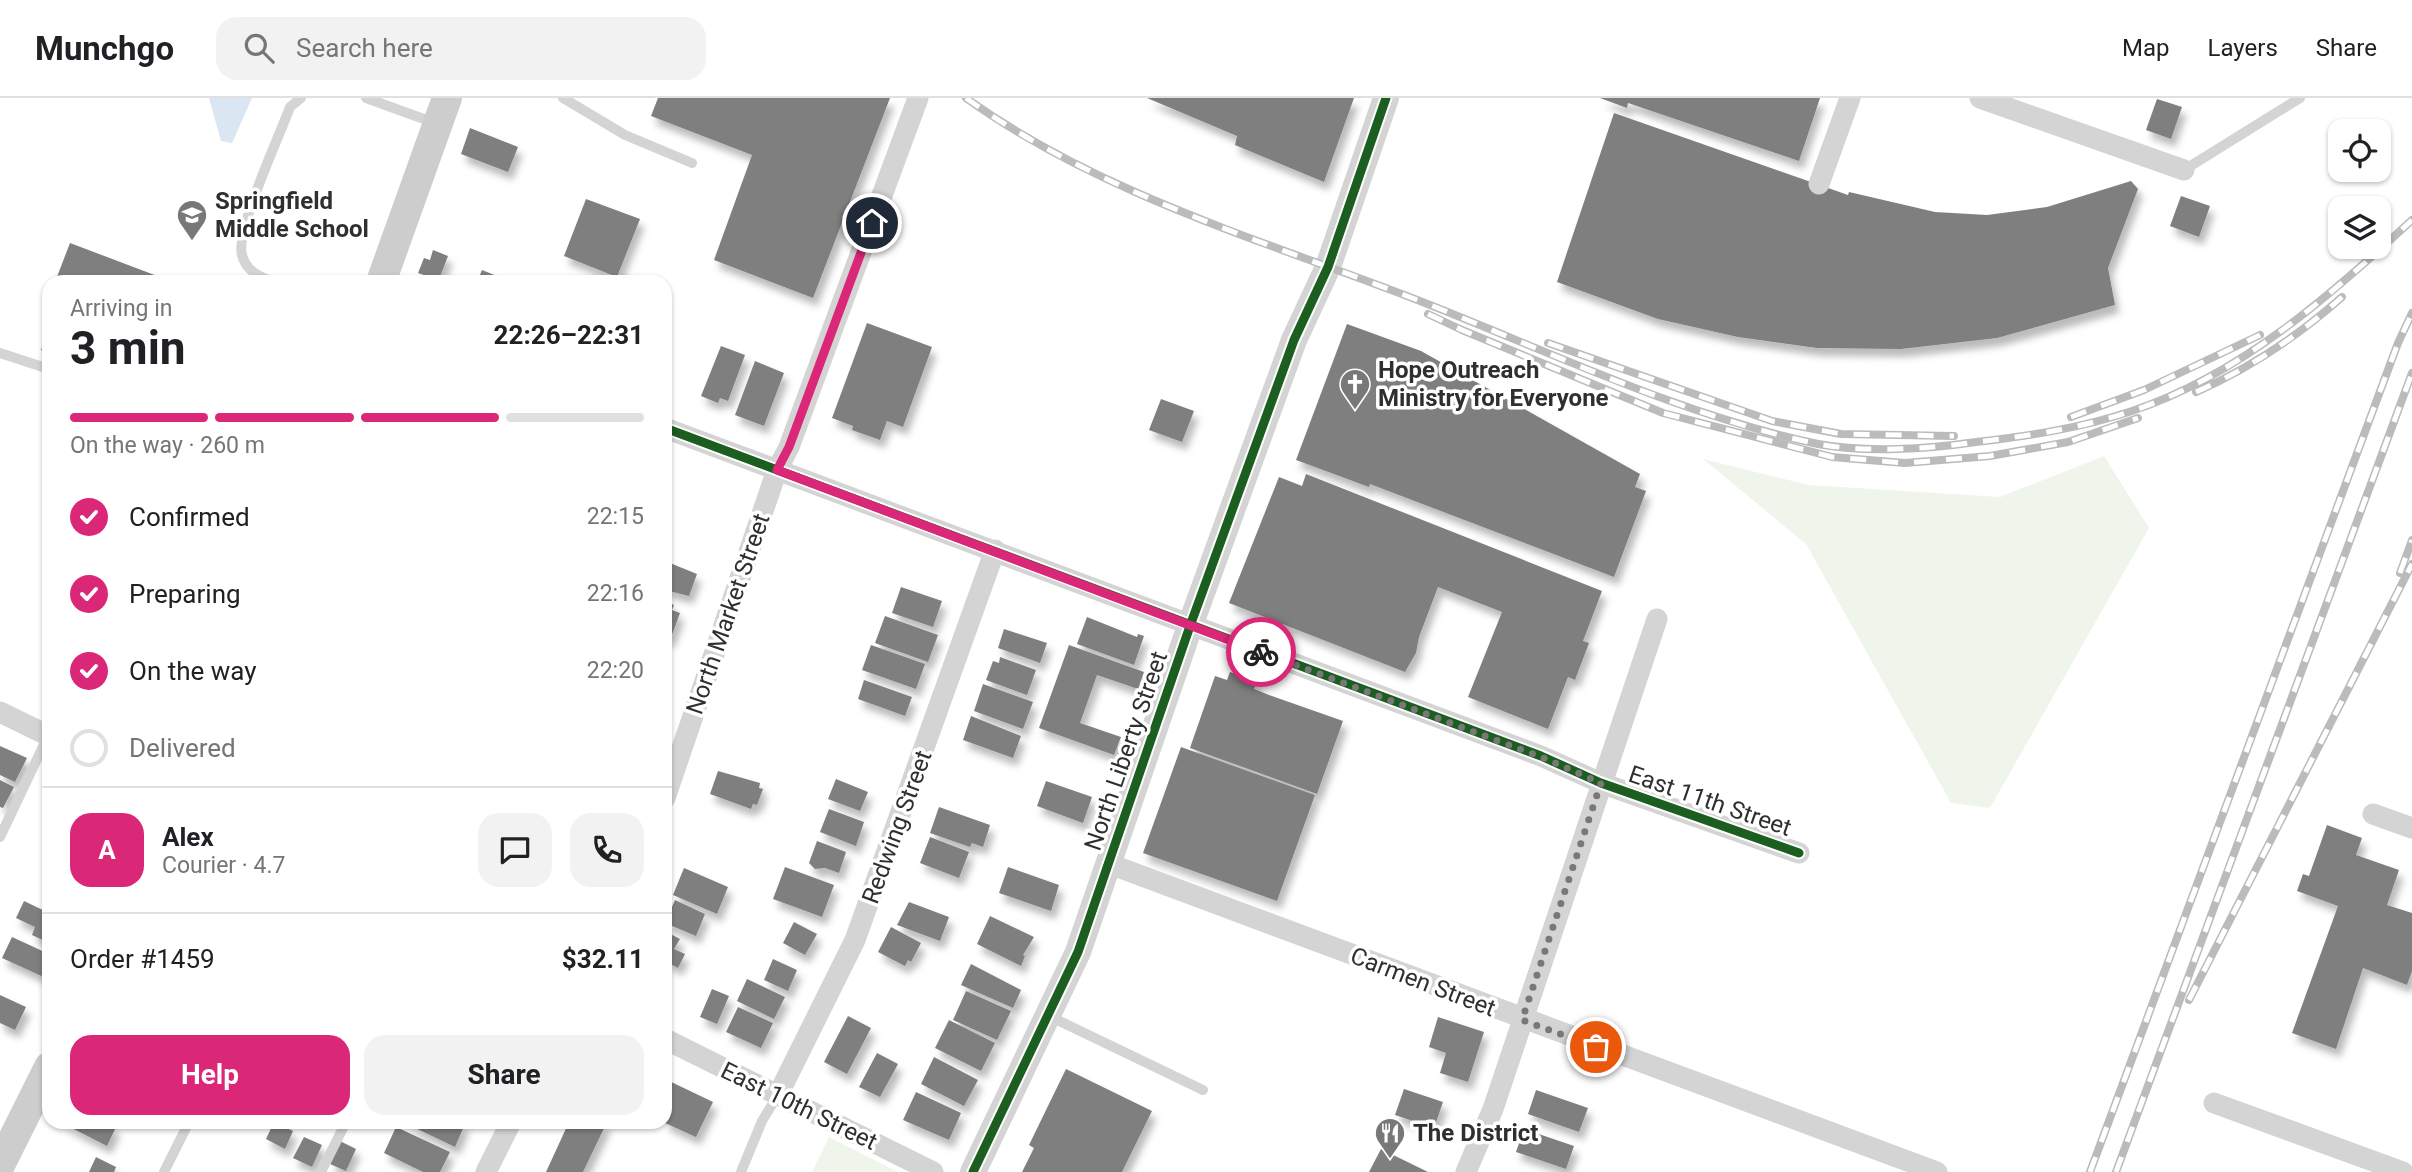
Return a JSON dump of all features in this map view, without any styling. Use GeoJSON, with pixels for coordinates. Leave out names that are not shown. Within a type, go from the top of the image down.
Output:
{"type":"FeatureCollection","features":[{"type":"Feature","properties":{"kind":"main road"},"geometry":{"type":"LineString","coordinates":[[383,275],[442,111]]}},
{"type":"Feature","properties":{"kind":"main road"},"geometry":{"type":"LineString","coordinates":[[0,1165],[42,1081]]}},
{"type":"Feature","properties":{"kind":"street","name":"North Market Street"},"geometry":{"type":"LineString","coordinates":[[673,748],[777,470],[794,434],[918,98]]}},
{"type":"Feature","properties":{"kind":"street","name":"North Liberty Street"},"geometry":{"type":"LineString","coordinates":[[974,1172],[1079,953],[1107,863],[1190,626],[1294,340],[1328,267],[1385,98]]}},
{"type":"Feature","properties":{"kind":"street"},"geometry":{"type":"LineString","coordinates":[[1819,184],[1850,98]]}},
{"type":"Feature","properties":{"kind":"street"},"geometry":{"type":"LineString","coordinates":[[1980,98],[2184,170]]}},
{"type":"Feature","properties":{"kind":"street","name":"East 11th Street"},"geometry":{"type":"LineString","coordinates":[[672,431],[1541,757],[1601,783],[1799,853]]}},
{"type":"Feature","properties":{"kind":"street","name":"Redwing Street"},"geometry":{"type":"LineString","coordinates":[[778,1095],[855,940],[995,550]]}},
{"type":"Feature","properties":{"kind":"street"},"geometry":{"type":"LineString","coordinates":[[1466,1172],[1493,1109],[1657,619]]}},
{"type":"Feature","properties":{"kind":"street"},"geometry":{"type":"LineString","coordinates":[[0,712],[42,733]]}},
{"type":"Feature","properties":{"kind":"street"},"geometry":{"type":"LineString","coordinates":[[2373,814],[2412,828]]}},
{"type":"Feature","properties":{"kind":"street","name":"Carmen Street"},"geometry":{"type":"LineString","coordinates":[[1107,863],[1522,1020],[1937,1172]]}},
{"type":"Feature","properties":{"kind":"street","name":"East 10th Street"},"geometry":{"type":"LineString","coordinates":[[672,1042],[933,1172]]}},
{"type":"Feature","properties":{"kind":"street"},"geometry":{"type":"LineString","coordinates":[[2214,1103],[2403,1172]]}},
{"type":"Feature","properties":{"kind":"street"},"geometry":{"type":"LineString","coordinates":[[486,1172],[508,1129]]}},
{"type":"Feature","properties":{"kind":"lane"},"geometry":{"type":"LineString","coordinates":[[254,275],[242,255],[244,229],[290,107],[300,98]]}},
{"type":"Feature","properties":{"kind":"lane"},"geometry":{"type":"LineString","coordinates":[[366,98],[442,111]]}},
{"type":"Feature","properties":{"kind":"lane"},"geometry":{"type":"LineString","coordinates":[[563,98],[625,135],[692,163]]}},
{"type":"Feature","properties":{"kind":"lane"},"geometry":{"type":"LineString","coordinates":[[2184,170],[2300,98]]}},
{"type":"Feature","properties":{"kind":"lane"},"geometry":{"type":"LineString","coordinates":[[0,353],[42,367]]}},
{"type":"Feature","properties":{"kind":"lane"},"geometry":{"type":"LineString","coordinates":[[0,837],[42,750]]}},
{"type":"Feature","properties":{"kind":"lane"},"geometry":{"type":"LineString","coordinates":[[1049,1016],[1203,1090]]}},
{"type":"Feature","properties":{"kind":"lane"},"geometry":{"type":"LineString","coordinates":[[741,1172],[762,1121],[778,1095]]}},
{"type":"Feature","properties":{"kind":"lane"},"geometry":{"type":"LineString","coordinates":[[164,1172],[186,1129]]}},
{"type":"Feature","properties":{"kind":"lane"},"geometry":{"type":"LineString","coordinates":[[321,1172],[342,1129]]}},
{"type":"Feature","properties":{"kind":"shaded area"},"geometry":{"type":"Polygon","coordinates":[[[209,98],[252,98],[232,143],[221,141],[209,98]]]}},
{"type":"Feature","properties":{"kind":"shaded area"},"geometry":{"type":"Polygon","coordinates":[[[2104,456],[2149,528],[1990,808],[1951,803],[1806,544],[1703,459],[1809,485],[2000,497],[2104,456]]]}},
{"type":"Feature","properties":{"kind":"shaded area"},"geometry":{"type":"Polygon","coordinates":[[[829,1137],[898,1172],[812,1172],[829,1137]]]}},
{"type":"Feature","properties":{"kind":"building"},"geometry":{"type":"Polygon","coordinates":[[[658,98],[890,98],[813,298],[714,260],[752,155],[651,116],[658,98]]]}},
{"type":"Feature","properties":{"kind":"building"},"geometry":{"type":"Polygon","coordinates":[[[1147,98],[1354,98],[1324,182],[1235,145],[1237,136],[1147,98]]]}},
{"type":"Feature","properties":{"kind":"building"},"geometry":{"type":"Polygon","coordinates":[[[1600,98],[1820,98],[1799,161],[1628,103],[1627,108],[1600,98]]]}},
{"type":"Feature","properties":{"kind":"building"},"geometry":{"type":"Polygon","coordinates":[[[2157,99],[2182,107],[2171,139],[2146,130],[2157,99]]]}},
{"type":"Feature","properties":{"kind":"building"},"geometry":{"type":"Polygon","coordinates":[[[1614,113],[1848,195],[1849,192],[1935,212],[1987,215],[2047,207],[2131,181],[2138,189],[2108,268],[2115,305],[1997,338],[1901,349],[1817,348],[1738,337],[1658,319],[1557,282],[1614,113]]]}},
{"type":"Feature","properties":{"kind":"building"},"geometry":{"type":"Polygon","coordinates":[[[470,128],[518,147],[508,172],[461,154],[470,128]]]}},
{"type":"Feature","properties":{"kind":"building"},"geometry":{"type":"Polygon","coordinates":[[[2181,196],[2210,206],[2199,237],[2170,226],[2181,196]]]}},
{"type":"Feature","properties":{"kind":"building"},"geometry":{"type":"Polygon","coordinates":[[[586,199],[640,219],[618,275],[564,256],[586,199]]]}},
{"type":"Feature","properties":{"kind":"building"},"geometry":{"type":"Polygon","coordinates":[[[70,243],[155,275],[58,275],[70,243]]]}},
{"type":"Feature","properties":{"kind":"building"},"geometry":{"type":"Polygon","coordinates":[[[433,250],[448,256],[441,275],[418,273],[424,258],[430,260],[433,250]]]}},
{"type":"Feature","properties":{"kind":"building"},"geometry":{"type":"Polygon","coordinates":[[[482,270],[494,275],[480,275],[482,270]]]}},
{"type":"Feature","properties":{"kind":"building"},"geometry":{"type":"Polygon","coordinates":[[[867,323],[932,347],[903,427],[887,421],[880,440],[852,430],[853,426],[832,418],[867,323]]]}},
{"type":"Feature","properties":{"kind":"building"},"geometry":{"type":"Polygon","coordinates":[[[1347,324],[1421,351],[1640,474],[1635,487],[1646,491],[1614,577],[1370,484],[1369,487],[1296,460],[1347,324]]]}},
{"type":"Feature","properties":{"kind":"building"},"geometry":{"type":"Polygon","coordinates":[[[721,346],[745,355],[728,401],[720,398],[718,403],[701,396],[721,346]]]}},
{"type":"Feature","properties":{"kind":"building"},"geometry":{"type":"Polygon","coordinates":[[[755,361],[784,373],[764,426],[735,415],[755,361]]]}},
{"type":"Feature","properties":{"kind":"building"},"geometry":{"type":"Polygon","coordinates":[[[1161,399],[1194,411],[1182,442],[1149,430],[1161,399]]]}},
{"type":"Feature","properties":{"kind":"building"},"geometry":{"type":"Polygon","coordinates":[[[1306,474],[1602,591],[1583,641],[1589,643],[1575,680],[1568,677],[1548,729],[1468,697],[1502,612],[1438,587],[1419,637],[1416,653],[1405,672],[1229,603],[1279,477],[1302,486],[1306,474]]]}},
{"type":"Feature","properties":{"kind":"building"},"geometry":{"type":"Polygon","coordinates":[[[672,564],[697,574],[689,596],[672,592],[672,564]]]}},
{"type":"Feature","properties":{"kind":"building"},"geometry":{"type":"Polygon","coordinates":[[[901,587],[942,601],[933,627],[892,613],[901,587]]]}},
{"type":"Feature","properties":{"kind":"building"},"geometry":{"type":"Polygon","coordinates":[[[672,610],[680,613],[672,635],[672,610]]]}},
{"type":"Feature","properties":{"kind":"building"},"geometry":{"type":"Polygon","coordinates":[[[885,616],[938,635],[928,662],[875,643],[885,616]]]}},
{"type":"Feature","properties":{"kind":"building"},"geometry":{"type":"Polygon","coordinates":[[[1087,617],[1137,637],[1138,634],[1144,636],[1134,665],[1077,644],[1087,617]]]}},
{"type":"Feature","properties":{"kind":"building"},"geometry":{"type":"Polygon","coordinates":[[[1004,629],[1047,643],[1040,663],[998,648],[1004,629]]]}},
{"type":"Feature","properties":{"kind":"building"},"geometry":{"type":"Polygon","coordinates":[[[871,645],[925,664],[916,689],[862,670],[871,645]]]}},
{"type":"Feature","properties":{"kind":"building"},"geometry":{"type":"Polygon","coordinates":[[[1069,645],[1144,672],[1138,689],[1097,675],[1080,723],[1121,737],[1114,755],[1039,728],[1069,645]]]}},
{"type":"Feature","properties":{"kind":"building"},"geometry":{"type":"Polygon","coordinates":[[[1000,657],[1036,670],[1027,695],[986,680],[993,661],[999,663],[1000,657]]]}},
{"type":"Feature","properties":{"kind":"building"},"geometry":{"type":"Polygon","coordinates":[[[1230,672],[1257,681],[1254,689],[1343,721],[1317,794],[1190,748],[1215,676],[1227,680],[1230,672]]]}},
{"type":"Feature","properties":{"kind":"building"},"geometry":{"type":"Polygon","coordinates":[[[864,680],[912,697],[905,716],[858,699],[864,680]]]}},
{"type":"Feature","properties":{"kind":"building"},"geometry":{"type":"Polygon","coordinates":[[[983,684],[1033,702],[1023,729],[974,711],[983,684]]]}},
{"type":"Feature","properties":{"kind":"building"},"geometry":{"type":"Polygon","coordinates":[[[971,716],[1021,736],[1013,758],[963,740],[971,716]]]}},
{"type":"Feature","properties":{"kind":"building"},"geometry":{"type":"Polygon","coordinates":[[[0,746],[27,758],[15,782],[0,775],[0,746]]]}},
{"type":"Feature","properties":{"kind":"building"},"geometry":{"type":"Polygon","coordinates":[[[1181,747],[1315,795],[1277,901],[1143,853],[1181,747]]]}},
{"type":"Feature","properties":{"kind":"building"},"geometry":{"type":"Polygon","coordinates":[[[718,771],[760,783],[759,788],[763,789],[757,805],[753,804],[751,809],[710,794],[718,771]]]}},
{"type":"Feature","properties":{"kind":"building"},"geometry":{"type":"Polygon","coordinates":[[[836,779],[868,792],[860,811],[828,799],[836,779]]]}},
{"type":"Feature","properties":{"kind":"building"},"geometry":{"type":"Polygon","coordinates":[[[0,780],[14,787],[3,808],[0,807],[0,780]]]}},
{"type":"Feature","properties":{"kind":"building"},"geometry":{"type":"Polygon","coordinates":[[[1046,781],[1092,797],[1083,823],[1037,806],[1046,781]]]}},
{"type":"Feature","properties":{"kind":"building"},"geometry":{"type":"Polygon","coordinates":[[[939,807],[990,825],[983,847],[972,843],[970,847],[930,833],[939,807]]]}},
{"type":"Feature","properties":{"kind":"building"},"geometry":{"type":"Polygon","coordinates":[[[829,809],[864,822],[856,846],[820,832],[829,809]]]}},
{"type":"Feature","properties":{"kind":"building"},"geometry":{"type":"Polygon","coordinates":[[[2327,825],[2362,838],[2356,855],[2399,870],[2387,905],[2412,913],[2412,971],[2407,985],[2363,968],[2336,1049],[2292,1033],[2338,906],[2297,891],[2303,874],[2309,876],[2327,825]]]}},
{"type":"Feature","properties":{"kind":"building"},"geometry":{"type":"Polygon","coordinates":[[[930,837],[969,852],[959,878],[920,863],[930,837]]]}},
{"type":"Feature","properties":{"kind":"building"},"geometry":{"type":"Polygon","coordinates":[[[817,841],[846,852],[839,873],[825,868],[815,869],[809,863],[817,841]]]}},
{"type":"Feature","properties":{"kind":"building"},"geometry":{"type":"Polygon","coordinates":[[[785,867],[834,885],[822,917],[773,899],[785,867]]]}},
{"type":"Feature","properties":{"kind":"building"},"geometry":{"type":"Polygon","coordinates":[[[1008,867],[1059,885],[1051,911],[999,893],[1008,867]]]}},
{"type":"Feature","properties":{"kind":"building"},"geometry":{"type":"Polygon","coordinates":[[[684,868],[728,887],[717,914],[673,895],[684,868]]]}},
{"type":"Feature","properties":{"kind":"building"},"geometry":{"type":"Polygon","coordinates":[[[675,900],[705,914],[696,936],[672,926],[672,907],[675,900]]]}},
{"type":"Feature","properties":{"kind":"building"},"geometry":{"type":"Polygon","coordinates":[[[24,901],[42,910],[42,940],[32,935],[35,927],[16,918],[24,901]]]}},
{"type":"Feature","properties":{"kind":"building"},"geometry":{"type":"Polygon","coordinates":[[[909,902],[949,917],[940,941],[897,925],[909,902]]]}},
{"type":"Feature","properties":{"kind":"building"},"geometry":{"type":"Polygon","coordinates":[[[990,916],[1034,937],[1023,955],[1025,956],[1021,966],[977,944],[990,916]]]}},
{"type":"Feature","properties":{"kind":"building"},"geometry":{"type":"Polygon","coordinates":[[[794,922],[817,934],[805,955],[783,943],[794,922]]]}},
{"type":"Feature","properties":{"kind":"building"},"geometry":{"type":"Polygon","coordinates":[[[891,927],[921,943],[911,962],[908,960],[905,966],[878,952],[891,927]]]}},
{"type":"Feature","properties":{"kind":"building"},"geometry":{"type":"Polygon","coordinates":[[[672,935],[680,939],[674,949],[685,954],[678,968],[672,965],[672,935]]]}},
{"type":"Feature","properties":{"kind":"building"},"geometry":{"type":"Polygon","coordinates":[[[12,937],[42,951],[42,976],[2,958],[12,937]]]}},
{"type":"Feature","properties":{"kind":"building"},"geometry":{"type":"Polygon","coordinates":[[[773,959],[797,970],[788,991],[764,980],[773,959]]]}},
{"type":"Feature","properties":{"kind":"building"},"geometry":{"type":"Polygon","coordinates":[[[971,964],[1021,990],[1013,1008],[961,985],[971,964]]]}},
{"type":"Feature","properties":{"kind":"building"},"geometry":{"type":"Polygon","coordinates":[[[747,979],[785,997],[774,1019],[737,1001],[747,979]]]}},
{"type":"Feature","properties":{"kind":"building"},"geometry":{"type":"Polygon","coordinates":[[[712,989],[729,996],[717,1024],[700,1017],[712,989]]]}},
{"type":"Feature","properties":{"kind":"building"},"geometry":{"type":"Polygon","coordinates":[[[966,991],[1011,1011],[997,1040],[953,1020],[966,991]]]}},
{"type":"Feature","properties":{"kind":"building"},"geometry":{"type":"Polygon","coordinates":[[[0,995],[26,1007],[15,1030],[0,1023],[0,995]]]}},
{"type":"Feature","properties":{"kind":"building"},"geometry":{"type":"Polygon","coordinates":[[[738,1007],[773,1023],[761,1048],[726,1032],[738,1007]]]}},
{"type":"Feature","properties":{"kind":"building"},"geometry":{"type":"Polygon","coordinates":[[[848,1016],[871,1028],[847,1074],[824,1062],[848,1016]]]}},
{"type":"Feature","properties":{"kind":"building"},"geometry":{"type":"Polygon","coordinates":[[[1438,1017],[1484,1032],[1468,1082],[1440,1073],[1446,1053],[1429,1047],[1438,1017]]]}},
{"type":"Feature","properties":{"kind":"building"},"geometry":{"type":"Polygon","coordinates":[[[949,1020],[995,1043],[981,1071],[935,1048],[949,1020]]]}},
{"type":"Feature","properties":{"kind":"building"},"geometry":{"type":"Polygon","coordinates":[[[877,1053],[898,1064],[880,1097],[859,1087],[877,1053]]]}},
{"type":"Feature","properties":{"kind":"building"},"geometry":{"type":"Polygon","coordinates":[[[934,1057],[978,1080],[964,1106],[921,1084],[934,1057]]]}},
{"type":"Feature","properties":{"kind":"building"},"geometry":{"type":"Polygon","coordinates":[[[1066,1069],[1152,1111],[1122,1172],[1022,1172],[1034,1148],[1029,1145],[1066,1069]]]}},
{"type":"Feature","properties":{"kind":"building"},"geometry":{"type":"Polygon","coordinates":[[[672,1082],[713,1102],[696,1137],[672,1126],[672,1082]]]}},
{"type":"Feature","properties":{"kind":"building"},"geometry":{"type":"Polygon","coordinates":[[[1404,1089],[1443,1102],[1434,1128],[1395,1115],[1404,1089]]]}},
{"type":"Feature","properties":{"kind":"building"},"geometry":{"type":"Polygon","coordinates":[[[1536,1090],[1588,1108],[1579,1132],[1528,1114],[1536,1090]]]}},
{"type":"Feature","properties":{"kind":"building"},"geometry":{"type":"Polygon","coordinates":[[[916,1092],[961,1113],[949,1140],[903,1120],[916,1092]]]}},
{"type":"Feature","properties":{"kind":"building"},"geometry":{"type":"Polygon","coordinates":[[[74,1129],[115,1129],[107,1146],[74,1129]]]}},
{"type":"Feature","properties":{"kind":"building"},"geometry":{"type":"Polygon","coordinates":[[[271,1129],[293,1131],[285,1149],[266,1139],[271,1129]]]}},
{"type":"Feature","properties":{"kind":"building"},"geometry":{"type":"Polygon","coordinates":[[[395,1129],[450,1152],[440,1172],[423,1172],[384,1153],[395,1129]]]}},
{"type":"Feature","properties":{"kind":"building"},"geometry":{"type":"Polygon","coordinates":[[[417,1129],[463,1129],[455,1147],[417,1129]]]}},
{"type":"Feature","properties":{"kind":"building"},"geometry":{"type":"Polygon","coordinates":[[[566,1129],[604,1129],[583,1172],[546,1172],[566,1129]]]}},
{"type":"Feature","properties":{"kind":"building"},"geometry":{"type":"Polygon","coordinates":[[[1524,1129],[1574,1146],[1566,1169],[1516,1152],[1524,1129]]]}},
{"type":"Feature","properties":{"kind":"building"},"geometry":{"type":"Polygon","coordinates":[[[304,1137],[322,1145],[312,1167],[293,1158],[304,1137]]]}},
{"type":"Feature","properties":{"kind":"building"},"geometry":{"type":"Polygon","coordinates":[[[340,1141],[356,1149],[346,1171],[330,1164],[340,1141]]]}},
{"type":"Feature","properties":{"kind":"building","name":"The District"},"geometry":{"type":"Polygon","coordinates":[[[1381,1149],[1428,1172],[1369,1172],[1381,1149]]]}},
{"type":"Feature","properties":{"kind":"building"},"geometry":{"type":"Polygon","coordinates":[[[96,1157],[116,1167],[114,1172],[89,1172],[96,1157]]]}},
{"type":"Feature","properties":{"kind":"railway"},"geometry":{"type":"LineString","coordinates":[[966,98],[1069,161],[1180,211],[1407,296],[1661,398],[1765,431],[1836,447],[1897,449],[1996,440],[2074,427],[2132,411],[2172,396],[2210,377],[2282,330],[2349,277],[2412,220]]}},
{"type":"Feature","properties":{"kind":"railway"},"geometry":{"type":"LineString","coordinates":[[2196,392],[2272,351],[2342,297]]}},
{"type":"Feature","properties":{"kind":"railway"},"geometry":{"type":"LineString","coordinates":[[2090,1172],[2398,343],[2412,313]]}},
{"type":"Feature","properties":{"kind":"railway"},"geometry":{"type":"LineString","coordinates":[[1428,314],[1663,413],[1832,457],[1905,463],[1990,456],[2068,442],[2138,418]]}},
{"type":"Feature","properties":{"kind":"railway"},"geometry":{"type":"LineString","coordinates":[[2071,417],[2144,390],[2260,335]]}},
{"type":"Feature","properties":{"kind":"railway"},"geometry":{"type":"LineString","coordinates":[[1548,343],[1772,421],[1841,434],[1954,436]]}},
{"type":"Feature","properties":{"kind":"railway"},"geometry":{"type":"LineString","coordinates":[[2116,1172],[2412,373]]}},
{"type":"Feature","properties":{"kind":"railway"},"geometry":{"type":"LineString","coordinates":[[2400,573],[2412,540]]}},
{"type":"Feature","properties":{"kind":"railway"},"geometry":{"type":"LineString","coordinates":[[2189,1000],[2412,564]]}},
{"type":"Feature","properties":{"kind":"cycle path"},"geometry":{"type":"LineString","coordinates":[[973,1172],[1078,952],[1190,626],[1294,340],[1328,267],[1386,98]]}},
{"type":"Feature","properties":{"kind":"cycle path"},"geometry":{"type":"LineString","coordinates":[[672,431],[1541,756],[1601,783],[1799,853]]}},
{"type":"Feature","properties":{"kind":"way so far"},"geometry":{"type":"LineString","coordinates":[[1261,652],[1541,757],[1601,783],[1522,1020],[1596,1047]]}},
{"type":"Feature","properties":{"kind":"place","name":"Springfield Middle School"},"geometry":{"type":"Point","coordinates":[192,242]}},
{"type":"Feature","properties":{"kind":"place","name":"Hope Outreach Ministry for Everyone"},"geometry":{"type":"Point","coordinates":[1355,411]}},
{"type":"Feature","properties":{"kind":"place","name":"The District"},"geometry":{"type":"Point","coordinates":[1390,1160]}},
{"type":"Feature","properties":{"kind":"route"},"geometry":{"type":"LineString","coordinates":[[872,223],[789,447],[777,470],[1261,652]]}}]}
